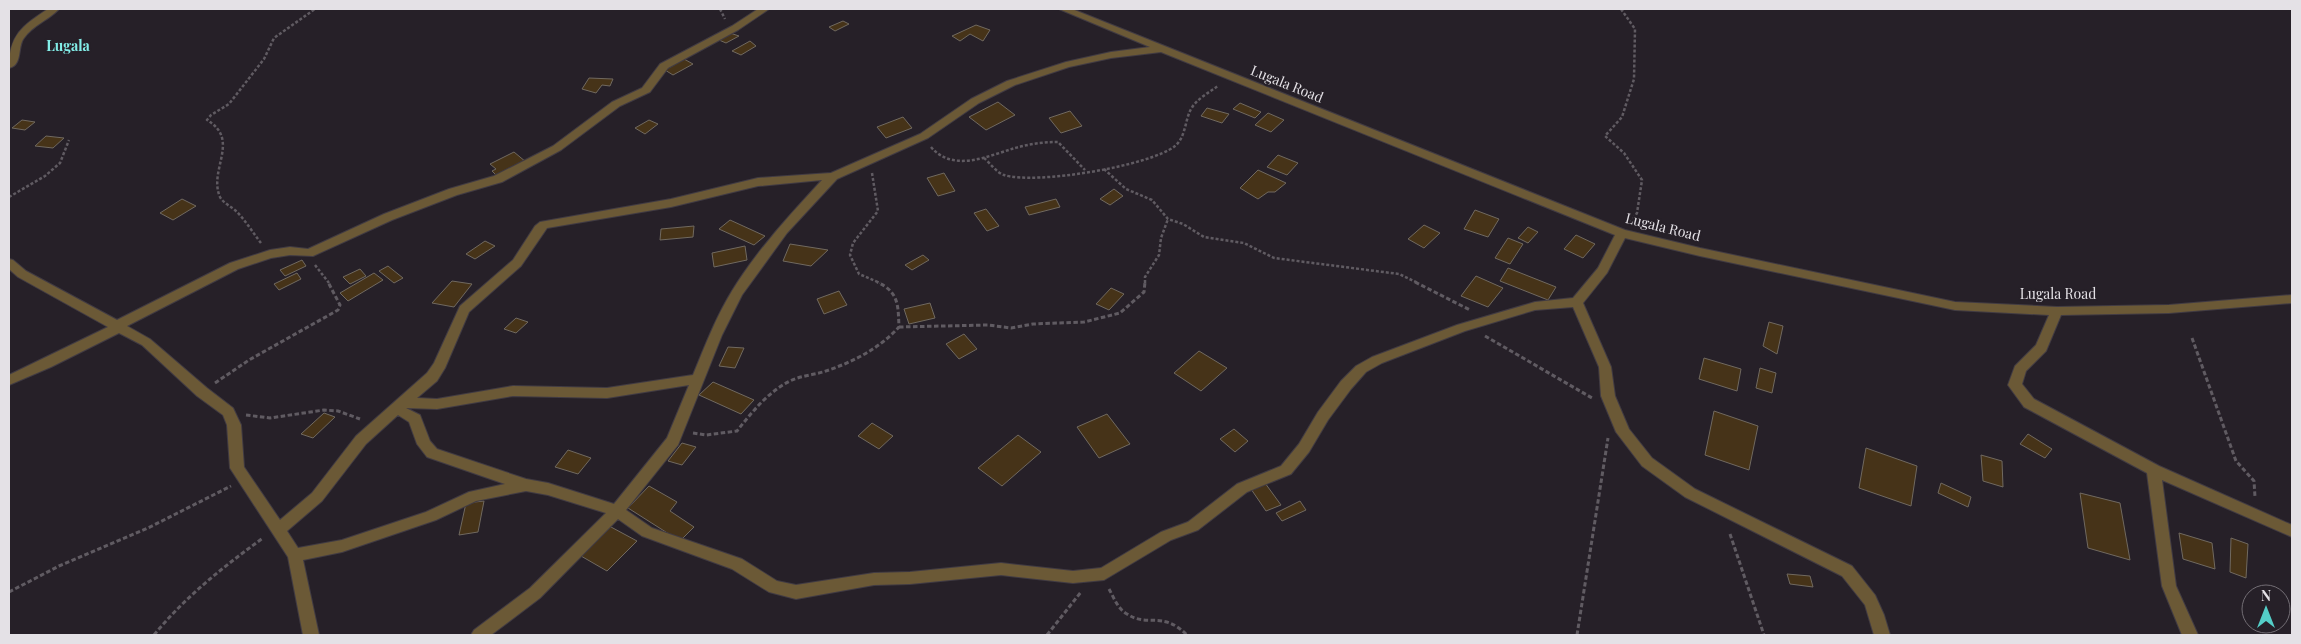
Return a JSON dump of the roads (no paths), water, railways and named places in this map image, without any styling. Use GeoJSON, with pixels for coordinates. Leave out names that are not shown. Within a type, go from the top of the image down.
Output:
{"type":"FeatureCollection","features":[{"type":"Feature","properties":{"kind":"street"},"geometry":{"type":"LineString","coordinates":[[9,65],[14,59],[13,52],[16,39],[33,23],[54,9]]}},
{"type":"Feature","properties":{"kind":"street"},"geometry":{"type":"LineString","coordinates":[[9,380],[54,360],[234,266],[270,254],[290,251],[309,253],[388,217],[453,192],[498,179],[537,160],[557,148],[616,104],[646,90],[664,66],[690,54],[764,9]]}},
{"type":"Feature","properties":{"kind":"street","name":"Lugala Road"},"geometry":{"type":"LineString","coordinates":[[1064,9],[1622,233],[1700,252],[1955,306],[2057,311],[2169,309],[2292,299]]}},
{"type":"Feature","properties":{"kind":"street"},"geometry":{"type":"LineString","coordinates":[[278,528],[317,497],[349,453],[376,425],[432,377],[440,365],[464,309],[517,263],[539,229],[544,225],[680,201],[758,182],[833,176],[924,136],[975,101],[1011,83],[1066,65],[1111,55],[1163,49]]}},
{"type":"Feature","properties":{"kind":"street"},"geometry":{"type":"LineString","coordinates":[[479,635],[535,593],[617,511],[672,441],[716,335],[737,292],[782,230],[833,176]]}},
{"type":"Feature","properties":{"kind":"street"},"geometry":{"type":"LineString","coordinates":[[401,405],[415,419],[424,444],[432,453],[526,485],[548,489],[617,511],[654,535],[711,557],[737,564],[774,587],[796,592],[874,579],[910,578],[1001,569],[1073,577],[1098,575],[1166,536],[1193,526],[1242,488],[1286,470],[1304,448],[1323,416],[1360,369],[1377,360],[1461,328],[1535,306],[1577,302],[1603,270],[1622,233]]}},
{"type":"Feature","properties":{"kind":"street"},"geometry":{"type":"LineString","coordinates":[[9,263],[22,274],[146,342],[202,392],[228,412],[234,425],[237,468],[295,555],[311,635]]}},
{"type":"Feature","properties":{"kind":"street"},"geometry":{"type":"LineString","coordinates":[[1577,302],[1596,340],[1605,367],[1608,396],[1622,432],[1647,462],[1690,493],[1847,571],[1862,588],[1876,609],[1882,635]]}},
{"type":"Feature","properties":{"kind":"street"},"geometry":{"type":"LineString","coordinates":[[2057,311],[2041,348],[2020,369],[2015,385],[2029,402],[2154,470],[2292,531]]}},
{"type":"Feature","properties":{"kind":"street"},"geometry":{"type":"LineString","coordinates":[[401,405],[437,404],[513,391],[607,392],[697,379]]}},
{"type":"Feature","properties":{"kind":"street"},"geometry":{"type":"LineString","coordinates":[[2154,470],[2169,586],[2190,635]]}},
{"type":"Feature","properties":{"kind":"street"},"geometry":{"type":"LineString","coordinates":[[295,555],[342,546],[431,516],[474,496],[526,485]]}},
{"type":"Feature","properties":{"kind":"district","name":"Lugala"},"geometry":{"type":"Point","coordinates":[68,46]}}]}
